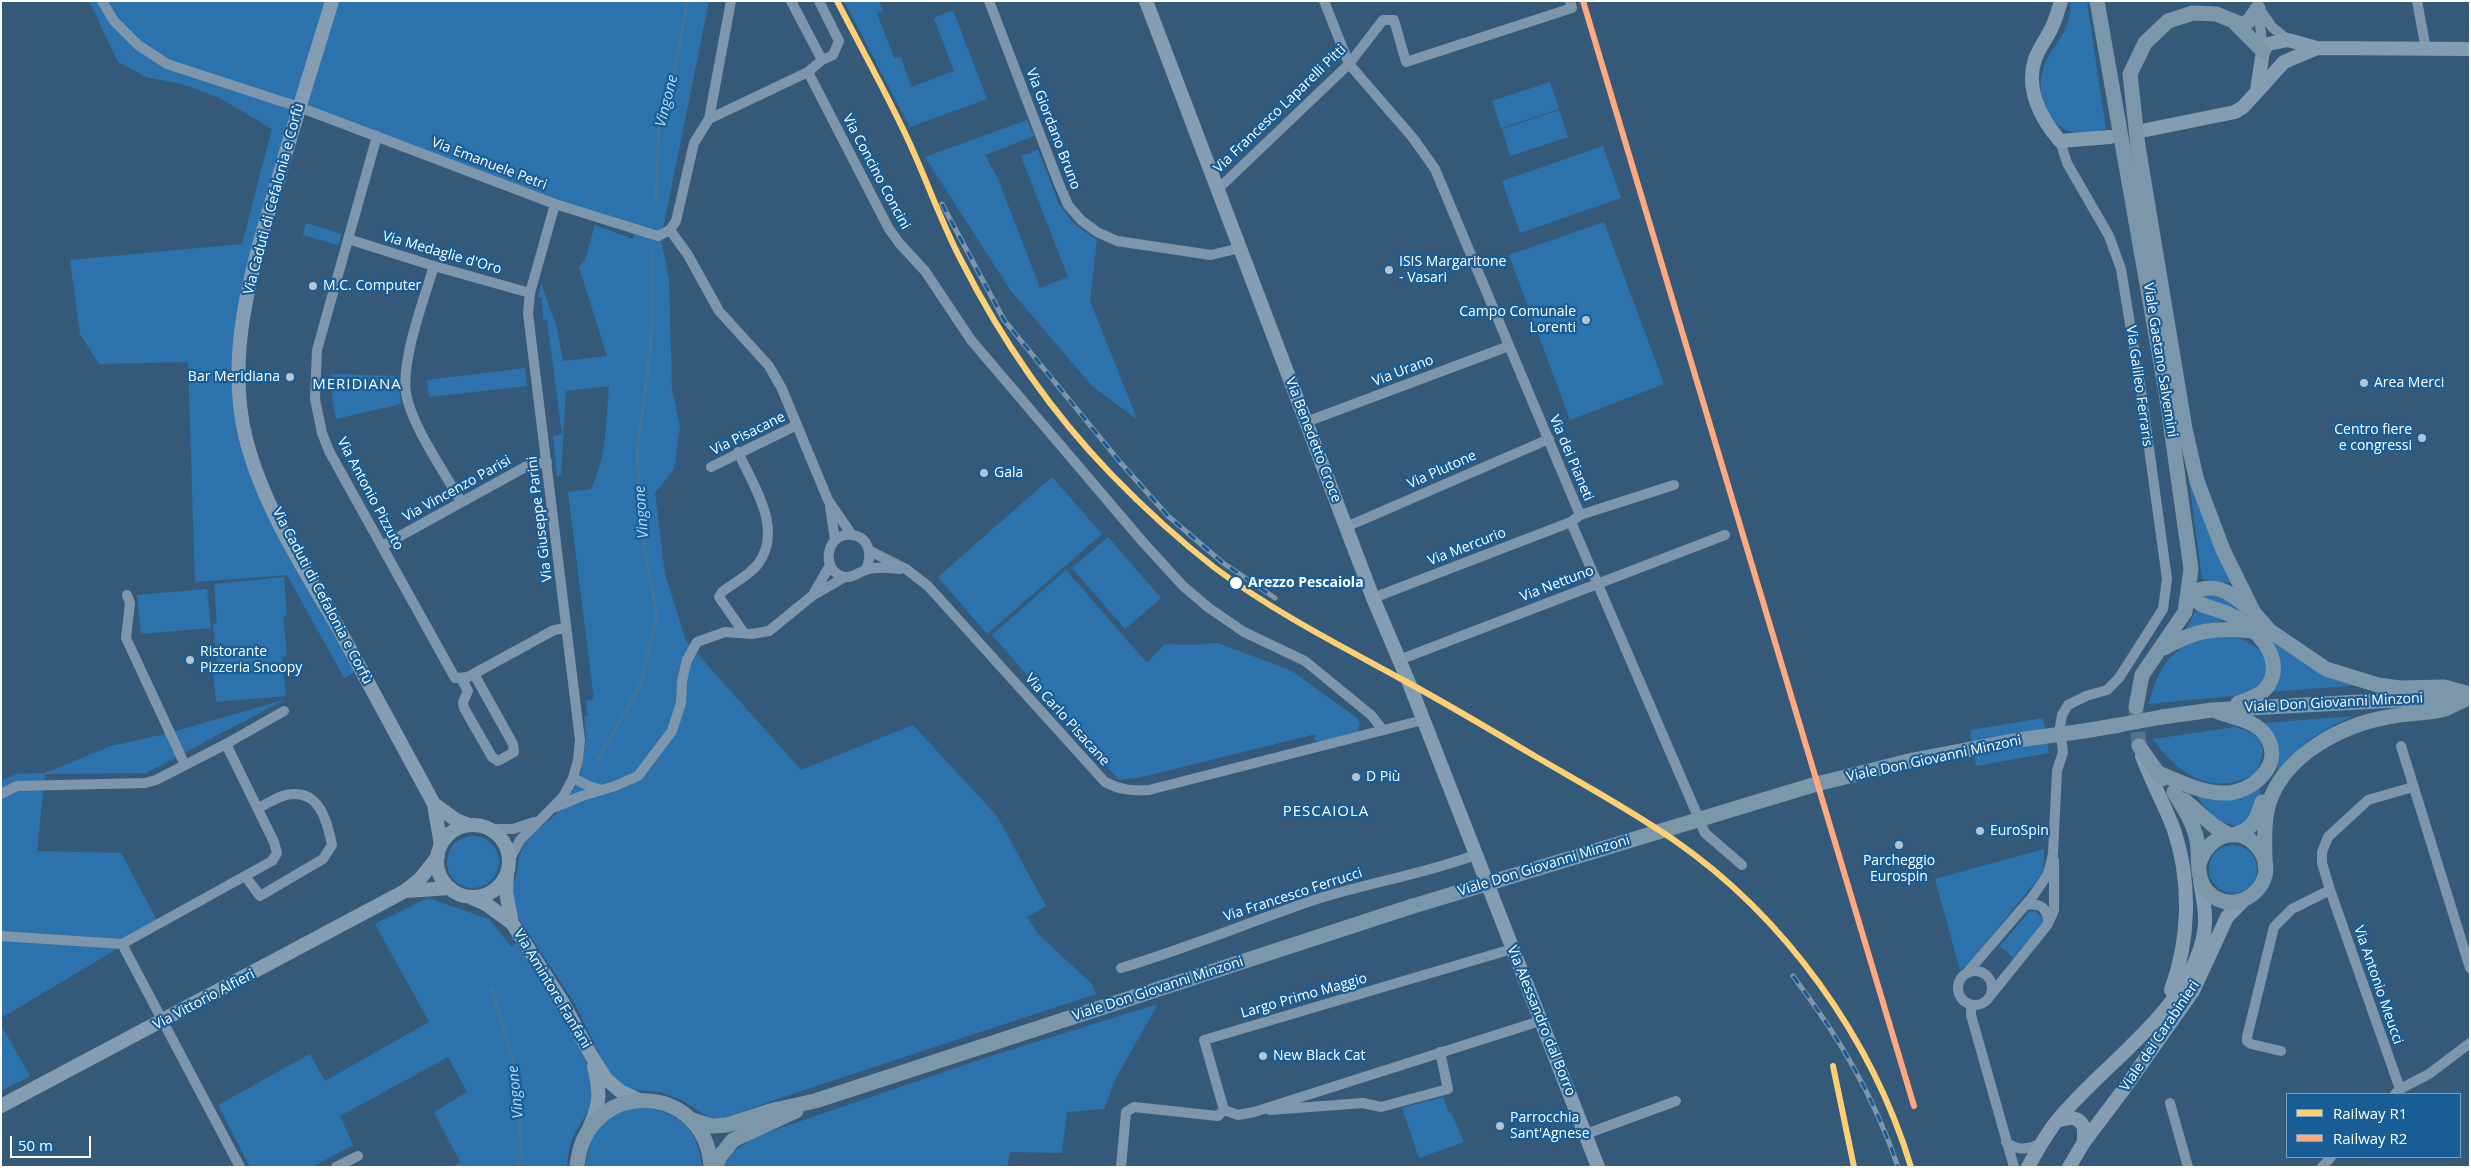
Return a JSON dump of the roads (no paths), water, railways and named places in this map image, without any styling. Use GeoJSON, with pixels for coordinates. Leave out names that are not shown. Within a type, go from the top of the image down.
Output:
{"type":"FeatureCollection","features":[{"type":"Feature","properties":{"kind":"main road","name":"Viale Gaetano Salvemini"},"geometry":{"type":"LineString","coordinates":[[2097,1],[2168,402],[2191,568],[2189,595],[2185,612],[2161,650],[2142,675],[2136,707]]}},
{"type":"Feature","properties":{"kind":"main road"},"geometry":{"type":"LineString","coordinates":[[2254,613],[2223,550],[2197,481],[2184,429],[2138,146],[2130,74],[2145,43],[2168,21],[2193,13],[2216,14],[2241,24],[2248,22],[2258,4]]}},
{"type":"Feature","properties":{"kind":"main road"},"geometry":{"type":"LineString","coordinates":[[2234,22],[2263,51]]}},
{"type":"Feature","properties":{"kind":"main road"},"geometry":{"type":"LineString","coordinates":[[2120,125],[2163,295]]}},
{"type":"Feature","properties":{"kind":"main road"},"geometry":{"type":"LineString","coordinates":[[2212,710],[2254,698],[2269,684],[2273,674],[2271,654],[2244,622],[2226,613],[2205,607],[2189,595],[2198,589],[2221,588],[2232,593],[2254,613],[2270,632],[2326,669],[2378,685],[2400,688],[2444,687],[2470,696]]}},
{"type":"Feature","properties":{"kind":"main road"},"geometry":{"type":"LineString","coordinates":[[2161,650],[2183,637],[2206,630],[2225,628],[2252,631]]}},
{"type":"Feature","properties":{"kind":"main road"},"geometry":{"type":"LineString","coordinates":[[2174,792],[2192,821],[2197,839],[2202,883],[2212,895],[2227,902],[2243,901],[2262,886],[2265,878],[2265,833],[2270,802],[2281,779],[2312,749],[2357,724],[2387,717],[2444,709],[2470,696]]}},
{"type":"Feature","properties":{"kind":"main road","name":"Viale Don Giovanni Minzoni"},"geometry":{"type":"LineString","coordinates":[[692,1120],[711,1126],[727,1125],[774,1110],[815,1101],[1410,907],[1813,785],[1912,760],[2212,710],[2470,696]]}},
{"type":"Feature","properties":{"kind":"main road"},"geometry":{"type":"LineString","coordinates":[[2199,869],[2202,853],[2209,844],[2218,838],[2247,830],[2255,822],[2272,755],[2269,743],[2263,733],[2254,725],[2212,710]]}},
{"type":"Feature","properties":{"kind":"main road"},"geometry":{"type":"LineString","coordinates":[[2138,746],[2156,772],[2174,792],[2214,826],[2231,835],[2252,841],[2263,854],[2266,864]]}},
{"type":"Feature","properties":{"kind":"main road"},"geometry":{"type":"LineString","coordinates":[[2156,772],[2221,793],[2250,787],[2270,767]]}},
{"type":"Feature","properties":{"kind":"main road"},"geometry":{"type":"LineString","coordinates":[[577,1167],[578,1149],[590,1126],[604,1113],[620,1104],[639,1100],[658,1102],[676,1108],[692,1120],[703,1136],[710,1155],[711,1167]]}},
{"type":"Feature","properties":{"kind":"main road","name":"Viale Don Giovanni Minzoni"},"geometry":{"type":"LineString","coordinates":[[715,1167],[721,1155],[733,1140],[815,1101]]}},
{"type":"Feature","properties":{"kind":"street","name":"Via Emanuele Petri"},"geometry":{"type":"LineString","coordinates":[[102,1],[114,21],[138,46],[167,64],[377,136],[555,204],[658,236],[670,230]]}},
{"type":"Feature","properties":{"kind":"street","name":"Via Caduti di Cefalonia e Corfù"},"geometry":{"type":"LineString","coordinates":[[332,1],[254,262],[243,316],[239,374],[246,438],[259,477],[288,540],[434,804],[439,851]]}},
{"type":"Feature","properties":{"kind":"street"},"geometry":{"type":"LineString","coordinates":[[732,1],[709,119],[694,143],[676,221],[670,230],[688,255],[719,311],[769,366],[782,389],[828,500],[852,535]]}},
{"type":"Feature","properties":{"kind":"street"},"geometry":{"type":"LineString","coordinates":[[791,1],[822,60]]}},
{"type":"Feature","properties":{"kind":"street"},"geometry":{"type":"LineString","coordinates":[[709,119],[808,72],[822,60],[833,56],[839,41],[819,1]]}},
{"type":"Feature","properties":{"kind":"street","name":"Via Giordano Bruno"},"geometry":{"type":"LineString","coordinates":[[990,1],[1059,184],[1068,205],[1081,220],[1097,232],[1116,241],[1211,255],[1240,248]]}},
{"type":"Feature","properties":{"kind":"street","name":"Via Benedetto Croce"},"geometry":{"type":"LineString","coordinates":[[1146,1],[1372,598],[1399,660],[1484,876]]}},
{"type":"Feature","properties":{"kind":"street","name":"Via dei Pianeti"},"geometry":{"type":"LineString","coordinates":[[1324,1],[1349,64],[1413,138],[1435,169],[1580,516],[1571,522]]}},
{"type":"Feature","properties":{"kind":"street","name":"Via Francesco Laparelli Pitti"},"geometry":{"type":"LineString","coordinates":[[1218,189],[1349,64],[1383,20],[1394,20],[1406,62],[1572,8],[1570,1]]}},
{"type":"Feature","properties":{"kind":"street","name":"Via Galileo Ferraris"},"geometry":{"type":"LineString","coordinates":[[2053,854],[2057,771],[2063,752],[2060,727],[2062,715],[2068,706],[2086,696],[2107,690],[2119,678],[2162,609],[2167,579],[2142,397],[2121,269],[2109,236],[2067,163],[2060,141],[2048,128],[2039,111],[2032,80],[2035,59],[2053,26],[2061,1]]}},
{"type":"Feature","properties":{"kind":"street"},"geometry":{"type":"LineString","coordinates":[[2417,1],[2426,49]]}},
{"type":"Feature","properties":{"kind":"street"},"geometry":{"type":"LineString","coordinates":[[2258,4],[2272,27],[2288,40],[2317,48],[2470,50]]}},
{"type":"Feature","properties":{"kind":"street"},"geometry":{"type":"LineString","coordinates":[[2256,93],[2263,51],[2258,4]]}},
{"type":"Feature","properties":{"kind":"street"},"geometry":{"type":"LineString","coordinates":[[2263,51],[2268,44],[2288,40]]}},
{"type":"Feature","properties":{"kind":"street"},"geometry":{"type":"LineString","coordinates":[[2263,51],[2273,55],[2298,54],[2317,48]]}},
{"type":"Feature","properties":{"kind":"street"},"geometry":{"type":"LineString","coordinates":[[2146,130],[2235,112],[2243,107],[2275,70],[2298,54]]}},
{"type":"Feature","properties":{"kind":"street","name":"Via Concino Concini"},"geometry":{"type":"LineString","coordinates":[[808,72],[900,244],[925,271],[971,340],[1142,541],[1183,586],[1209,608],[1244,632],[1305,661],[1371,715],[1384,730]]}},
{"type":"Feature","properties":{"kind":"street","name":"Via Antonio Pizzuto"},"geometry":{"type":"LineString","coordinates":[[377,136],[317,350],[315,399],[322,433],[329,451],[459,679]]}},
{"type":"Feature","properties":{"kind":"street"},"geometry":{"type":"LineString","coordinates":[[2060,141],[2110,136]]}},
{"type":"Feature","properties":{"kind":"street","name":"Via Giuseppe Parini"},"geometry":{"type":"LineString","coordinates":[[508,867],[520,840],[537,820],[554,807],[573,778],[578,760],[580,740],[528,313],[530,292],[555,204]]}},
{"type":"Feature","properties":{"kind":"street","name":"Via Medaglie d'Oro"},"geometry":{"type":"LineString","coordinates":[[348,239],[434,266],[530,292]]}},
{"type":"Feature","properties":{"kind":"street"},"geometry":{"type":"LineString","coordinates":[[434,266],[409,355],[406,390],[415,418],[461,502]]}},
{"type":"Feature","properties":{"kind":"street","name":"Via Urano"},"geometry":{"type":"LineString","coordinates":[[1306,422],[1509,346]]}},
{"type":"Feature","properties":{"kind":"street","name":"Via Pisacane"},"geometry":{"type":"LineString","coordinates":[[711,467],[796,425]]}},
{"type":"Feature","properties":{"kind":"street","name":"Via Plutone"},"geometry":{"type":"LineString","coordinates":[[1346,528],[1549,438]]}},
{"type":"Feature","properties":{"kind":"street"},"geometry":{"type":"LineString","coordinates":[[738,452],[769,523],[766,547],[757,566],[728,587],[719,598],[744,633]]}},
{"type":"Feature","properties":{"kind":"street","name":"Via Vincenzo Parisi"},"geometry":{"type":"LineString","coordinates":[[382,546],[527,466],[547,462]]}},
{"type":"Feature","properties":{"kind":"street"},"geometry":{"type":"LineString","coordinates":[[1580,516],[1674,485]]}},
{"type":"Feature","properties":{"kind":"street"},"geometry":{"type":"LineString","coordinates":[[828,500],[835,540]]}},
{"type":"Feature","properties":{"kind":"street"},"geometry":{"type":"LineString","coordinates":[[1571,522],[1705,833],[1742,865]]}},
{"type":"Feature","properties":{"kind":"street","name":"Via Mercurio"},"geometry":{"type":"LineString","coordinates":[[1372,598],[1571,522]]}},
{"type":"Feature","properties":{"kind":"street"},"geometry":{"type":"LineString","coordinates":[[845,577],[830,565],[828,552],[835,540],[840,536],[852,535],[863,540],[870,551],[906,569]]}},
{"type":"Feature","properties":{"kind":"street","name":"Via Nettuno"},"geometry":{"type":"LineString","coordinates":[[1399,660],[1724,535]]}},
{"type":"Feature","properties":{"kind":"street"},"geometry":{"type":"LineString","coordinates":[[554,807],[638,776],[672,731],[681,703],[682,682],[687,660],[697,642],[725,632],[760,634],[769,631],[812,596],[845,577],[859,575],[865,570],[870,558],[870,551]]}},
{"type":"Feature","properties":{"kind":"street"},"geometry":{"type":"LineString","coordinates":[[812,596],[830,565]]}},
{"type":"Feature","properties":{"kind":"street"},"geometry":{"type":"LineString","coordinates":[[865,570],[883,567],[906,569]]}},
{"type":"Feature","properties":{"kind":"street","name":"Via Carlo Pisacane"},"geometry":{"type":"LineString","coordinates":[[906,569],[928,586],[1105,782],[1117,788],[1132,791],[1149,790],[1423,720]]}},
{"type":"Feature","properties":{"kind":"street"},"geometry":{"type":"LineString","coordinates":[[127,595],[130,603],[126,638],[185,765]]}},
{"type":"Feature","properties":{"kind":"street"},"geometry":{"type":"LineString","coordinates":[[474,674],[513,744],[514,752],[498,762],[492,757],[464,708],[463,702],[468,691],[459,679],[474,674],[554,630],[566,628]]}},
{"type":"Feature","properties":{"kind":"street"},"geometry":{"type":"LineString","coordinates":[[1,794],[17,786],[145,783],[226,744],[284,711]]}},
{"type":"Feature","properties":{"kind":"street"},"geometry":{"type":"LineString","coordinates":[[1,936],[122,944],[272,861],[277,852],[258,808],[226,744]]}},
{"type":"Feature","properties":{"kind":"street","name":"Viale dei Carabinieri"},"geometry":{"type":"LineString","coordinates":[[2138,746],[2153,786],[2174,831],[2185,879],[2186,905],[2182,952],[2176,977],[2154,1024]]}},
{"type":"Feature","properties":{"kind":"street"},"geometry":{"type":"LineString","coordinates":[[2400,746],[2470,968]]}},
{"type":"Feature","properties":{"kind":"street"},"geometry":{"type":"LineString","coordinates":[[573,778],[602,790]]}},
{"type":"Feature","properties":{"kind":"street","name":"Via Antonio Meucci"},"geometry":{"type":"LineString","coordinates":[[2397,1092],[2330,890],[2322,863],[2322,852],[2328,837],[2368,800],[2413,787]]}},
{"type":"Feature","properties":{"kind":"street"},"geometry":{"type":"LineString","coordinates":[[245,876],[260,896],[323,859],[332,845],[327,818],[314,801],[300,793],[284,795],[258,808]]}},
{"type":"Feature","properties":{"kind":"street","name":"Via Caduti di Cefalonia e Corfù"},"geometry":{"type":"LineString","coordinates":[[434,804],[456,820],[469,825]]}},
{"type":"Feature","properties":{"kind":"street","name":"Via Giuseppe Parini"},"geometry":{"type":"LineString","coordinates":[[490,830],[513,829],[537,820]]}},
{"type":"Feature","properties":{"kind":"street"},"geometry":{"type":"LineString","coordinates":[[450,888],[442,878],[438,867],[439,851],[448,835],[457,829],[469,825],[490,830]]}},
{"type":"Feature","properties":{"kind":"street","name":"Via Amintore Fanfani"},"geometry":{"type":"LineString","coordinates":[[490,830],[501,838],[506,848],[508,867],[506,892],[512,923]]}},
{"type":"Feature","properties":{"kind":"street","name":"Via Vittorio Alfieri"},"geometry":{"type":"LineString","coordinates":[[1,1106],[405,891],[420,879],[439,851]]}},
{"type":"Feature","properties":{"kind":"street"},"geometry":{"type":"LineString","coordinates":[[2053,854],[2056,869],[2054,910],[2048,924],[1990,996],[1982,1003],[1971,1005],[1963,1000],[1958,991],[1959,981],[2025,905],[2048,874],[2053,854]]}},
{"type":"Feature","properties":{"kind":"street","name":"Via Francesco Ferrucci"},"geometry":{"type":"LineString","coordinates":[[1121,968],[1312,901],[1396,876],[1441,868],[1475,855]]}},
{"type":"Feature","properties":{"kind":"street"},"geometry":{"type":"LineString","coordinates":[[469,897],[482,896],[492,892],[501,883],[508,867]]}},
{"type":"Feature","properties":{"kind":"street","name":"Viale dei Carabinieri"},"geometry":{"type":"LineString","coordinates":[[2028,1167],[2056,1121],[2101,1074],[2154,1024],[2175,996],[2200,949],[2206,915],[2199,869]]}},
{"type":"Feature","properties":{"kind":"street","name":"Via Alessandro dal Borro"},"geometry":{"type":"LineString","coordinates":[[1484,876],[1598,1167]]}},
{"type":"Feature","properties":{"kind":"street","name":"Via Vittorio Alfieri"},"geometry":{"type":"LineString","coordinates":[[405,891],[450,888]]}},
{"type":"Feature","properties":{"kind":"street","name":"Via Amintore Fanfani"},"geometry":{"type":"LineString","coordinates":[[450,888],[486,904],[512,923],[563,1003],[591,1056],[606,1078],[620,1090],[639,1100]]}},
{"type":"Feature","properties":{"kind":"street"},"geometry":{"type":"LineString","coordinates":[[2281,1051],[2251,1044],[2247,1037],[2274,927],[2292,909],[2330,890]]}},
{"type":"Feature","properties":{"kind":"street","name":"Viale dei Carabinieri"},"geometry":{"type":"LineString","coordinates":[[2068,1167],[2193,991],[2227,917],[2243,901]]}},
{"type":"Feature","properties":{"kind":"street"},"geometry":{"type":"LineString","coordinates":[[2025,905],[2033,903],[2043,907],[2046,911],[2048,924]]}},
{"type":"Feature","properties":{"kind":"street"},"geometry":{"type":"LineString","coordinates":[[122,944],[240,1167]]}},
{"type":"Feature","properties":{"kind":"street","name":"Largo Primo Maggio"},"geometry":{"type":"LineString","coordinates":[[1224,1110],[1204,1040],[1512,949]]}},
{"type":"Feature","properties":{"kind":"street"},"geometry":{"type":"LineString","coordinates":[[1966,974],[1976,972],[1986,976],[1991,985],[1990,996]]}},
{"type":"Feature","properties":{"kind":"street"},"geometry":{"type":"LineString","coordinates":[[1971,1005],[1971,1015],[2014,1167]]}},
{"type":"Feature","properties":{"kind":"street"},"geometry":{"type":"LineString","coordinates":[[1254,1112],[1540,1021]]}},
{"type":"Feature","properties":{"kind":"street"},"geometry":{"type":"LineString","coordinates":[[2397,1092],[2429,1074],[2470,1043]]}},
{"type":"Feature","properties":{"kind":"street"},"geometry":{"type":"LineString","coordinates":[[1121,1167],[1126,1112],[1134,1107],[1218,1116],[1224,1110],[1238,1115],[1363,1103],[1381,1107],[1448,1090],[1440,1052]]}},
{"type":"Feature","properties":{"kind":"street","name":"Via Amintore Fanfani"},"geometry":{"type":"LineString","coordinates":[[590,1126],[599,1106],[600,1094],[591,1056]]}},
{"type":"Feature","properties":{"kind":"street"},"geometry":{"type":"LineString","coordinates":[[1586,1134],[1676,1101]]}},
{"type":"Feature","properties":{"kind":"street"},"geometry":{"type":"LineString","coordinates":[[2170,1103],[2188,1167]]}},
{"type":"Feature","properties":{"kind":"street"},"geometry":{"type":"LineString","coordinates":[[2056,1121],[2066,1118],[2078,1120],[2084,1128],[2084,1142]]}},
{"type":"Feature","properties":{"kind":"street"},"geometry":{"type":"LineString","coordinates":[[2006,1142],[2014,1148],[2021,1149],[2041,1144]]}},
{"type":"Feature","properties":{"kind":"street"},"geometry":{"type":"LineString","coordinates":[[336,1167],[358,1156]]}},
{"type":"Feature","properties":{"kind":"waterway","name":"Vingone"},"geometry":{"type":"LineString","coordinates":[[656,202],[659,124],[676,64],[687,1]]}},
{"type":"Feature","properties":{"kind":"waterway","name":"Vingone"},"geometry":{"type":"LineString","coordinates":[[598,760],[641,684],[657,616],[643,541],[637,453],[651,345],[652,251]]}},
{"type":"Feature","properties":{"kind":"waterway","name":"Vingone"},"geometry":{"type":"LineString","coordinates":[[492,989],[516,1071],[522,1158],[517,1167]]}},
{"type":"Feature","properties":{"kind":"tunnel"},"geometry":{"type":"LineString","coordinates":[[2136,709],[2139,746]]}},
{"type":"Feature","properties":{"kind":"railway"},"geometry":{"type":"LineString","coordinates":[[837,1],[901,125],[953,243],[976,289],[1028,373],[1067,425],[1089,450],[1162,523],[1237,584],[1308,628],[1438,699],[1622,807],[1674,840],[1714,871],[1752,905],[1787,943],[1820,984],[1848,1027],[1873,1072],[1894,1119],[1911,1167]]}},
{"type":"Feature","properties":{"kind":"railway"},"geometry":{"type":"LineString","coordinates":[[942,204],[1004,320],[1120,462],[1168,516],[1223,563],[1275,598]]}},
{"type":"Feature","properties":{"kind":"railway"},"geometry":{"type":"LineString","coordinates":[[1793,976],[1825,1021],[1853,1067],[1878,1115],[1898,1167]]}},
{"type":"Feature","properties":{"kind":"railway"},"geometry":{"type":"LineString","coordinates":[[1833,1066],[1854,1167]]}},
{"type":"Feature","properties":{"kind":"rail line","name":"R1"},"geometry":{"type":"LineString","coordinates":[[837,1],[901,125],[953,243],[976,289],[1028,373],[1067,425],[1089,450],[1162,523],[1237,584],[1308,628],[1438,699],[1622,807],[1674,840],[1714,871],[1752,905],[1787,943],[1820,984],[1848,1027],[1873,1072],[1894,1119],[1911,1167]]}},
{"type":"Feature","properties":{"kind":"rail line","name":"R2"},"geometry":{"type":"LineString","coordinates":[[1583,1],[1914,1106]]}},
{"type":"Feature","properties":{"kind":"rail line","name":"R1"},"geometry":{"type":"LineString","coordinates":[[1833,1066],[1854,1167]]}},
{"type":"Feature","properties":{"kind":"place","name":"ISIS Margaritone - Vasari"},"geometry":{"type":"Point","coordinates":[1389,270]}},
{"type":"Feature","properties":{"kind":"place","name":"M.C. Computer"},"geometry":{"type":"Point","coordinates":[313,286]}},
{"type":"Feature","properties":{"kind":"place","name":"Campo Comunale Lorenti"},"geometry":{"type":"Point","coordinates":[1586,320]}},
{"type":"Feature","properties":{"kind":"place","name":"Bar Meridiana"},"geometry":{"type":"Point","coordinates":[290,377]}},
{"type":"Feature","properties":{"kind":"place","name":"Area Merci"},"geometry":{"type":"Point","coordinates":[2364,383]}},
{"type":"Feature","properties":{"kind":"place","name":"Centro fiere e congressi"},"geometry":{"type":"Point","coordinates":[2422,438]}},
{"type":"Feature","properties":{"kind":"place","name":"Gala"},"geometry":{"type":"Point","coordinates":[984,473]}},
{"type":"Feature","properties":{"kind":"place","name":"Arezzo Pescaiola"},"geometry":{"type":"Point","coordinates":[1236,583]}},
{"type":"Feature","properties":{"kind":"place","name":"Ristorante Pizzeria Snoopy"},"geometry":{"type":"Point","coordinates":[190,660]}},
{"type":"Feature","properties":{"kind":"place","name":"D Più"},"geometry":{"type":"Point","coordinates":[1356,777]}},
{"type":"Feature","properties":{"kind":"place","name":"EuroSpin"},"geometry":{"type":"Point","coordinates":[1980,831]}},
{"type":"Feature","properties":{"kind":"place","name":"Parcheggio Eurospin"},"geometry":{"type":"Point","coordinates":[1899,845]}},
{"type":"Feature","properties":{"kind":"place","name":"New Black Cat"},"geometry":{"type":"Point","coordinates":[1263,1056]}},
{"type":"Feature","properties":{"kind":"place","name":"Parrocchia Sant'Agnese"},"geometry":{"type":"Point","coordinates":[1500,1126]}},
{"type":"Feature","properties":{"kind":"district","name":"MERIDIANA"},"geometry":{"type":"Point","coordinates":[357,385]}},
{"type":"Feature","properties":{"kind":"district","name":"PESCAIOLA"},"geometry":{"type":"Point","coordinates":[1326,812]}}]}
